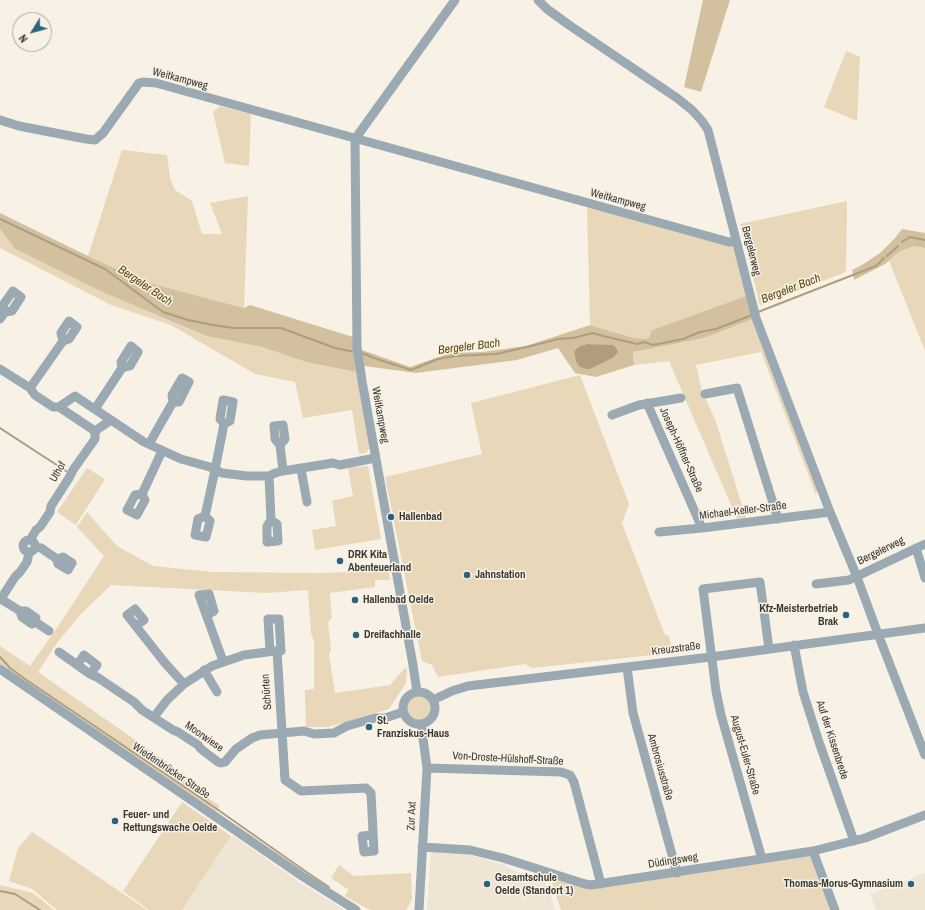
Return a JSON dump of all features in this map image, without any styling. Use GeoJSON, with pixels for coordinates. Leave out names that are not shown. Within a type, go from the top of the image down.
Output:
{"type":"FeatureCollection","features":[{"type":"Feature","properties":{"kind":"street"},"geometry":{"type":"LineString","coordinates":[[355,139],[455,0]]}},
{"type":"Feature","properties":{"kind":"street","name":"Bergelerweg"},"geometry":{"type":"LineString","coordinates":[[538,0],[547,9],[569,25],[678,98],[692,110],[710,133],[755,314],[878,634],[922,738],[925,755]]}},
{"type":"Feature","properties":{"kind":"street","name":"Weitkampweg"},"geometry":{"type":"LineString","coordinates":[[0,120],[19,126],[86,140],[95,140],[103,133],[137,85],[143,82],[156,83],[715,239],[736,242]]}},
{"type":"Feature","properties":{"kind":"street","name":"Weitkampweg"},"geometry":{"type":"LineString","coordinates":[[355,139],[358,352],[375,458],[417,692]]}},
{"type":"Feature","properties":{"kind":"street"},"geometry":{"type":"LineString","coordinates":[[30,388],[63,341]]}},
{"type":"Feature","properties":{"kind":"street"},"geometry":{"type":"LineString","coordinates":[[95,409],[122,368]]}},
{"type":"Feature","properties":{"kind":"street"},"geometry":{"type":"LineString","coordinates":[[0,369],[30,388],[35,395],[53,407],[59,407],[95,431],[111,420]]}},
{"type":"Feature","properties":{"kind":"street"},"geometry":{"type":"LineString","coordinates":[[705,394],[737,388],[778,519]]}},
{"type":"Feature","properties":{"kind":"street"},"geometry":{"type":"LineString","coordinates":[[59,407],[75,396],[120,427],[162,451],[222,473],[247,476],[270,476],[275,472],[333,463],[340,465],[375,458]]}},
{"type":"Feature","properties":{"kind":"street","name":"Joseph-Höffner-Straße"},"geometry":{"type":"LineString","coordinates":[[612,415],[638,405],[681,398]]}},
{"type":"Feature","properties":{"kind":"street"},"geometry":{"type":"LineString","coordinates":[[149,444],[173,402]]}},
{"type":"Feature","properties":{"kind":"street","name":"Joseph-Höffner-Straße"},"geometry":{"type":"LineString","coordinates":[[647,403],[702,528]]}},
{"type":"Feature","properties":{"kind":"street"},"geometry":{"type":"LineString","coordinates":[[205,516],[224,424]]}},
{"type":"Feature","properties":{"kind":"street","name":"Uthof"},"geometry":{"type":"LineString","coordinates":[[50,631],[34,621],[32,624],[22,618],[20,612],[0,600],[27,562],[36,530],[40,527],[50,512],[51,506],[70,478],[73,470],[96,439],[95,431]]}},
{"type":"Feature","properties":{"kind":"street"},"geometry":{"type":"LineString","coordinates":[[280,445],[283,471]]}},
{"type":"Feature","properties":{"kind":"street"},"geometry":{"type":"LineString","coordinates":[[142,494],[162,451]]}},
{"type":"Feature","properties":{"kind":"street"},"geometry":{"type":"LineString","coordinates":[[301,469],[307,502]]}},
{"type":"Feature","properties":{"kind":"street"},"geometry":{"type":"LineString","coordinates":[[270,476],[271,520]]}},
{"type":"Feature","properties":{"kind":"street","name":"Michael-Keller-Straße"},"geometry":{"type":"LineString","coordinates":[[659,532],[830,512]]}},
{"type":"Feature","properties":{"kind":"street","name":"Bergelerweg"},"geometry":{"type":"LineString","coordinates":[[816,584],[849,580],[925,544]]}},
{"type":"Feature","properties":{"kind":"street"},"geometry":{"type":"LineString","coordinates":[[31,547],[41,548],[57,559]]}},
{"type":"Feature","properties":{"kind":"street","name":"Bergelerweg"},"geometry":{"type":"LineString","coordinates":[[916,548],[925,578]]}},
{"type":"Feature","properties":{"kind":"street","name":"August-Euler-Straße"},"geometry":{"type":"LineString","coordinates":[[762,859],[721,715],[711,657],[703,589],[760,582],[769,649]]}},
{"type":"Feature","properties":{"kind":"street"},"geometry":{"type":"LineString","coordinates":[[207,615],[223,661]]}},
{"type":"Feature","properties":{"kind":"street"},"geometry":{"type":"LineString","coordinates":[[136,626],[184,684]]}},
{"type":"Feature","properties":{"kind":"street","name":"Kreuzstraße"},"geometry":{"type":"LineString","coordinates":[[433,700],[452,691],[468,686],[711,657],[925,628]]}},
{"type":"Feature","properties":{"kind":"street","name":"Auf der Kissenbrede"},"geometry":{"type":"LineString","coordinates":[[794,645],[804,692],[814,728],[854,841]]}},
{"type":"Feature","properties":{"kind":"street","name":"Schürten"},"geometry":{"type":"LineString","coordinates":[[154,717],[166,700],[184,684],[204,670],[223,661],[244,655],[273,651],[282,732],[285,780],[301,791],[366,788],[371,793],[373,835]]}},
{"type":"Feature","properties":{"kind":"street","name":"Moorwiese"},"geometry":{"type":"LineString","coordinates":[[59,652],[173,730],[198,745],[218,762],[222,763],[225,762],[236,749],[252,738],[260,735],[304,731],[314,734],[334,732],[346,726],[375,718],[385,718],[403,712]]}},
{"type":"Feature","properties":{"kind":"street","name":"Ambrosiusstraße"},"geometry":{"type":"LineString","coordinates":[[627,667],[633,713],[677,873]]}},
{"type":"Feature","properties":{"kind":"street","name":"Wiedenbrücker Straße"},"geometry":{"type":"LineString","coordinates":[[0,669],[302,876],[353,908],[361,910]]}},
{"type":"Feature","properties":{"kind":"street"},"geometry":{"type":"LineString","coordinates":[[204,670],[217,692]]}},
{"type":"Feature","properties":{"kind":"street"},"geometry":{"type":"LineString","coordinates":[[417,692],[426,693],[433,700],[435,708],[432,716],[426,722],[421,724],[408,720],[403,712],[402,706],[407,696],[417,692]]}},
{"type":"Feature","properties":{"kind":"street","name":"Zur Axt"},"geometry":{"type":"LineString","coordinates":[[418,910],[427,768],[421,724]]}},
{"type":"Feature","properties":{"kind":"street","name":"Von-Droste-Hülshoff-Straße"},"geometry":{"type":"LineString","coordinates":[[427,768],[562,772],[570,775],[574,782],[601,884]]}},
{"type":"Feature","properties":{"kind":"street","name":"Düdingsweg"},"geometry":{"type":"LineString","coordinates":[[422,847],[470,850],[503,858],[585,884],[601,884],[814,851],[854,841],[925,815]]}},
{"type":"Feature","properties":{"kind":"street"},"geometry":{"type":"LineString","coordinates":[[814,851],[835,910]]}},
{"type":"Feature","properties":{"kind":"shaded area"},"geometry":{"type":"Polygon","coordinates":[[[703,0],[730,0],[701,92],[684,87],[703,0]]]}},
{"type":"Feature","properties":{"kind":"shaded area"},"geometry":{"type":"Polygon","coordinates":[[[846,51],[860,57],[857,121],[824,107],[846,51]]]}},
{"type":"Feature","properties":{"kind":"shaded area"},"geometry":{"type":"Polygon","coordinates":[[[220,106],[251,114],[249,166],[225,163],[213,112],[220,106]]]}},
{"type":"Feature","properties":{"kind":"shaded area"},"geometry":{"type":"Polygon","coordinates":[[[122,150],[167,155],[170,178],[175,190],[192,201],[202,234],[222,234],[210,203],[248,196],[244,308],[142,281],[88,256],[122,150]]]}},
{"type":"Feature","properties":{"kind":"shaded area"},"geometry":{"type":"Polygon","coordinates":[[[847,201],[846,272],[760,306],[740,224],[847,201]]]}},
{"type":"Feature","properties":{"kind":"shaded area"},"geometry":{"type":"Polygon","coordinates":[[[587,207],[734,246],[746,296],[652,330],[648,339],[634,338],[590,325],[587,207]]]}},
{"type":"Feature","properties":{"kind":"shaded area"},"geometry":{"type":"Polygon","coordinates":[[[0,213],[142,281],[244,308],[250,305],[353,337],[356,372],[306,362],[262,347],[206,336],[100,291],[15,249],[0,229],[0,213]]]}},
{"type":"Feature","properties":{"kind":"shaded area"},"geometry":{"type":"Polygon","coordinates":[[[0,229],[15,249],[100,291],[205,336],[262,347],[306,362],[356,372],[370,448],[366,453],[359,454],[352,410],[303,418],[295,382],[255,374],[171,325],[111,305],[0,248],[0,229]]]}},
{"type":"Feature","properties":{"kind":"shaded area"},"geometry":{"type":"Polygon","coordinates":[[[902,229],[925,233],[925,248],[914,246],[899,252],[885,264],[854,280],[852,270],[880,253],[902,229]]]}},
{"type":"Feature","properties":{"kind":"shaded area"},"geometry":{"type":"Polygon","coordinates":[[[914,246],[925,248],[925,351],[889,261],[899,252],[914,246]]]}},
{"type":"Feature","properties":{"kind":"shaded area"},"geometry":{"type":"Polygon","coordinates":[[[746,296],[753,319],[704,338],[633,352],[634,365],[596,377],[575,373],[558,348],[517,360],[416,373],[364,366],[362,350],[410,367],[450,353],[482,352],[526,346],[590,325],[634,338],[648,339],[652,330],[746,296]],[[595,344],[580,346],[574,351],[576,363],[596,366],[603,361],[595,344]]]}},
{"type":"Feature","properties":{"kind":"shaded area"},"geometry":{"type":"Polygon","coordinates":[[[753,319],[818,488],[816,495],[761,352],[696,365],[702,391],[715,419],[746,518],[737,519],[669,361],[634,365],[633,352],[704,338],[753,319]]]}},
{"type":"Feature","properties":{"kind":"shaded area"},"geometry":{"type":"Polygon","coordinates":[[[587,344],[613,345],[618,352],[614,357],[590,369],[586,369],[580,367],[576,362],[574,351],[580,346],[587,344]]]}},
{"type":"Feature","properties":{"kind":"shaded area"},"geometry":{"type":"Polygon","coordinates":[[[580,375],[629,504],[622,523],[665,635],[669,636],[672,653],[532,668],[525,664],[438,677],[432,665],[422,661],[385,477],[482,454],[471,403],[580,375]]]}},
{"type":"Feature","properties":{"kind":"shaded area"},"geometry":{"type":"Polygon","coordinates":[[[368,466],[381,539],[315,550],[312,530],[336,526],[332,501],[353,496],[348,468],[368,466]]]}},
{"type":"Feature","properties":{"kind":"shaded area"},"geometry":{"type":"Polygon","coordinates":[[[87,468],[105,479],[76,525],[57,512],[87,468]]]}},
{"type":"Feature","properties":{"kind":"shaded area"},"geometry":{"type":"Polygon","coordinates":[[[87,512],[117,546],[153,566],[212,572],[319,573],[389,571],[390,580],[375,580],[375,587],[330,593],[332,618],[328,622],[331,650],[329,655],[335,693],[390,685],[405,668],[407,669],[406,683],[389,709],[328,727],[306,727],[305,690],[314,689],[314,641],[311,633],[308,590],[267,593],[111,585],[81,614],[57,643],[38,672],[208,791],[205,796],[220,806],[216,812],[0,664],[0,646],[30,666],[104,556],[77,527],[87,512]]]}},
{"type":"Feature","properties":{"kind":"shaded area"},"geometry":{"type":"Polygon","coordinates":[[[419,695],[428,699],[432,708],[428,717],[419,721],[410,717],[406,708],[410,699],[419,695]]]}},
{"type":"Feature","properties":{"kind":"shaded area"},"geometry":{"type":"Polygon","coordinates":[[[182,802],[231,836],[182,910],[149,910],[123,891],[182,802]]]}},
{"type":"Feature","properties":{"kind":"shaded area"},"geometry":{"type":"Polygon","coordinates":[[[32,832],[147,910],[57,910],[32,889],[9,881],[18,848],[32,832]]]}},
{"type":"Feature","properties":{"kind":"shaded area"},"geometry":{"type":"Polygon","coordinates":[[[231,836],[238,839],[299,882],[345,910],[182,910],[231,836]]]}},
{"type":"Feature","properties":{"kind":"shaded area","name":"Gesamtschule Oelde (Standort 1)"},"geometry":{"type":"Polygon","coordinates":[[[431,851],[462,853],[505,865],[512,870],[543,880],[548,888],[555,910],[427,910],[431,851]]]}},
{"type":"Feature","properties":{"kind":"shaded area"},"geometry":{"type":"Polygon","coordinates":[[[812,855],[832,910],[561,910],[551,880],[551,878],[591,889],[812,855]]]}},
{"type":"Feature","properties":{"kind":"shaded area"},"geometry":{"type":"Polygon","coordinates":[[[339,865],[354,876],[411,873],[412,899],[407,909],[372,910],[345,896],[349,890],[331,878],[339,865]]]}},
{"type":"Feature","properties":{"kind":"shaded area","name":"Thomas-Morus-Gymnasium"},"geometry":{"type":"Polygon","coordinates":[[[925,873],[925,910],[876,910],[870,894],[925,873]]]}},
{"type":"Feature","properties":{"kind":"shaded area"},"geometry":{"type":"Polygon","coordinates":[[[0,885],[33,893],[54,910],[0,910],[0,885]]]}},
{"type":"Feature","properties":{"kind":"waterway","name":"Bergeler Bach"},"geometry":{"type":"LineString","coordinates":[[0,219],[105,269],[163,312],[188,320],[234,328],[281,328],[335,348],[355,352]]}},
{"type":"Feature","properties":{"kind":"waterway","name":"Bergeler Bach"},"geometry":{"type":"LineString","coordinates":[[902,242],[910,237],[925,240]]}},
{"type":"Feature","properties":{"kind":"waterway","name":"Bergeler Bach"},"geometry":{"type":"LineString","coordinates":[[887,256],[898,246]]}},
{"type":"Feature","properties":{"kind":"waterway","name":"Bergeler Bach"},"geometry":{"type":"LineString","coordinates":[[758,312],[876,266],[884,258]]}},
{"type":"Feature","properties":{"kind":"waterway","name":"Bergeler Bach"},"geometry":{"type":"LineString","coordinates":[[362,353],[411,370],[438,359],[455,356],[496,354],[558,339],[573,338],[593,333],[637,344],[644,342],[653,345],[683,339],[700,332],[716,329],[752,315]]}},
{"type":"Feature","properties":{"kind":"waterway"},"geometry":{"type":"LineString","coordinates":[[0,428],[66,471]]}},
{"type":"Feature","properties":{"kind":"waterway"},"geometry":{"type":"LineString","coordinates":[[0,657],[10,668],[25,679],[329,887]]}},
{"type":"Feature","properties":{"kind":"waterway"},"geometry":{"type":"LineString","coordinates":[[0,891],[15,894],[40,910]]}},
{"type":"Feature","properties":{"kind":"place","name":"Hallenbad"},"geometry":{"type":"Point","coordinates":[391,517]}},
{"type":"Feature","properties":{"kind":"place","name":"DRK Kita Abenteuerland"},"geometry":{"type":"Point","coordinates":[340,561]}},
{"type":"Feature","properties":{"kind":"place","name":"Jahnstation"},"geometry":{"type":"Point","coordinates":[467,575]}},
{"type":"Feature","properties":{"kind":"place","name":"Hallenbad Oelde"},"geometry":{"type":"Point","coordinates":[355,600]}},
{"type":"Feature","properties":{"kind":"place","name":"Kfz-Meisterbetrieb Brak"},"geometry":{"type":"Point","coordinates":[846,615]}},
{"type":"Feature","properties":{"kind":"place","name":"Dreifachhalle"},"geometry":{"type":"Point","coordinates":[356,635]}},
{"type":"Feature","properties":{"kind":"place","name":"St. Franziskus-Haus"},"geometry":{"type":"Point","coordinates":[369,727]}},
{"type":"Feature","properties":{"kind":"place","name":"Feuer- und Rettungswache Oelde"},"geometry":{"type":"Point","coordinates":[115,821]}},
{"type":"Feature","properties":{"kind":"place","name":"Gesamtschule Oelde (Standort 1)"},"geometry":{"type":"Point","coordinates":[487,884]}},
{"type":"Feature","properties":{"kind":"place","name":"Thomas-Morus-Gymnasium"},"geometry":{"type":"Point","coordinates":[911,884]}}]}
